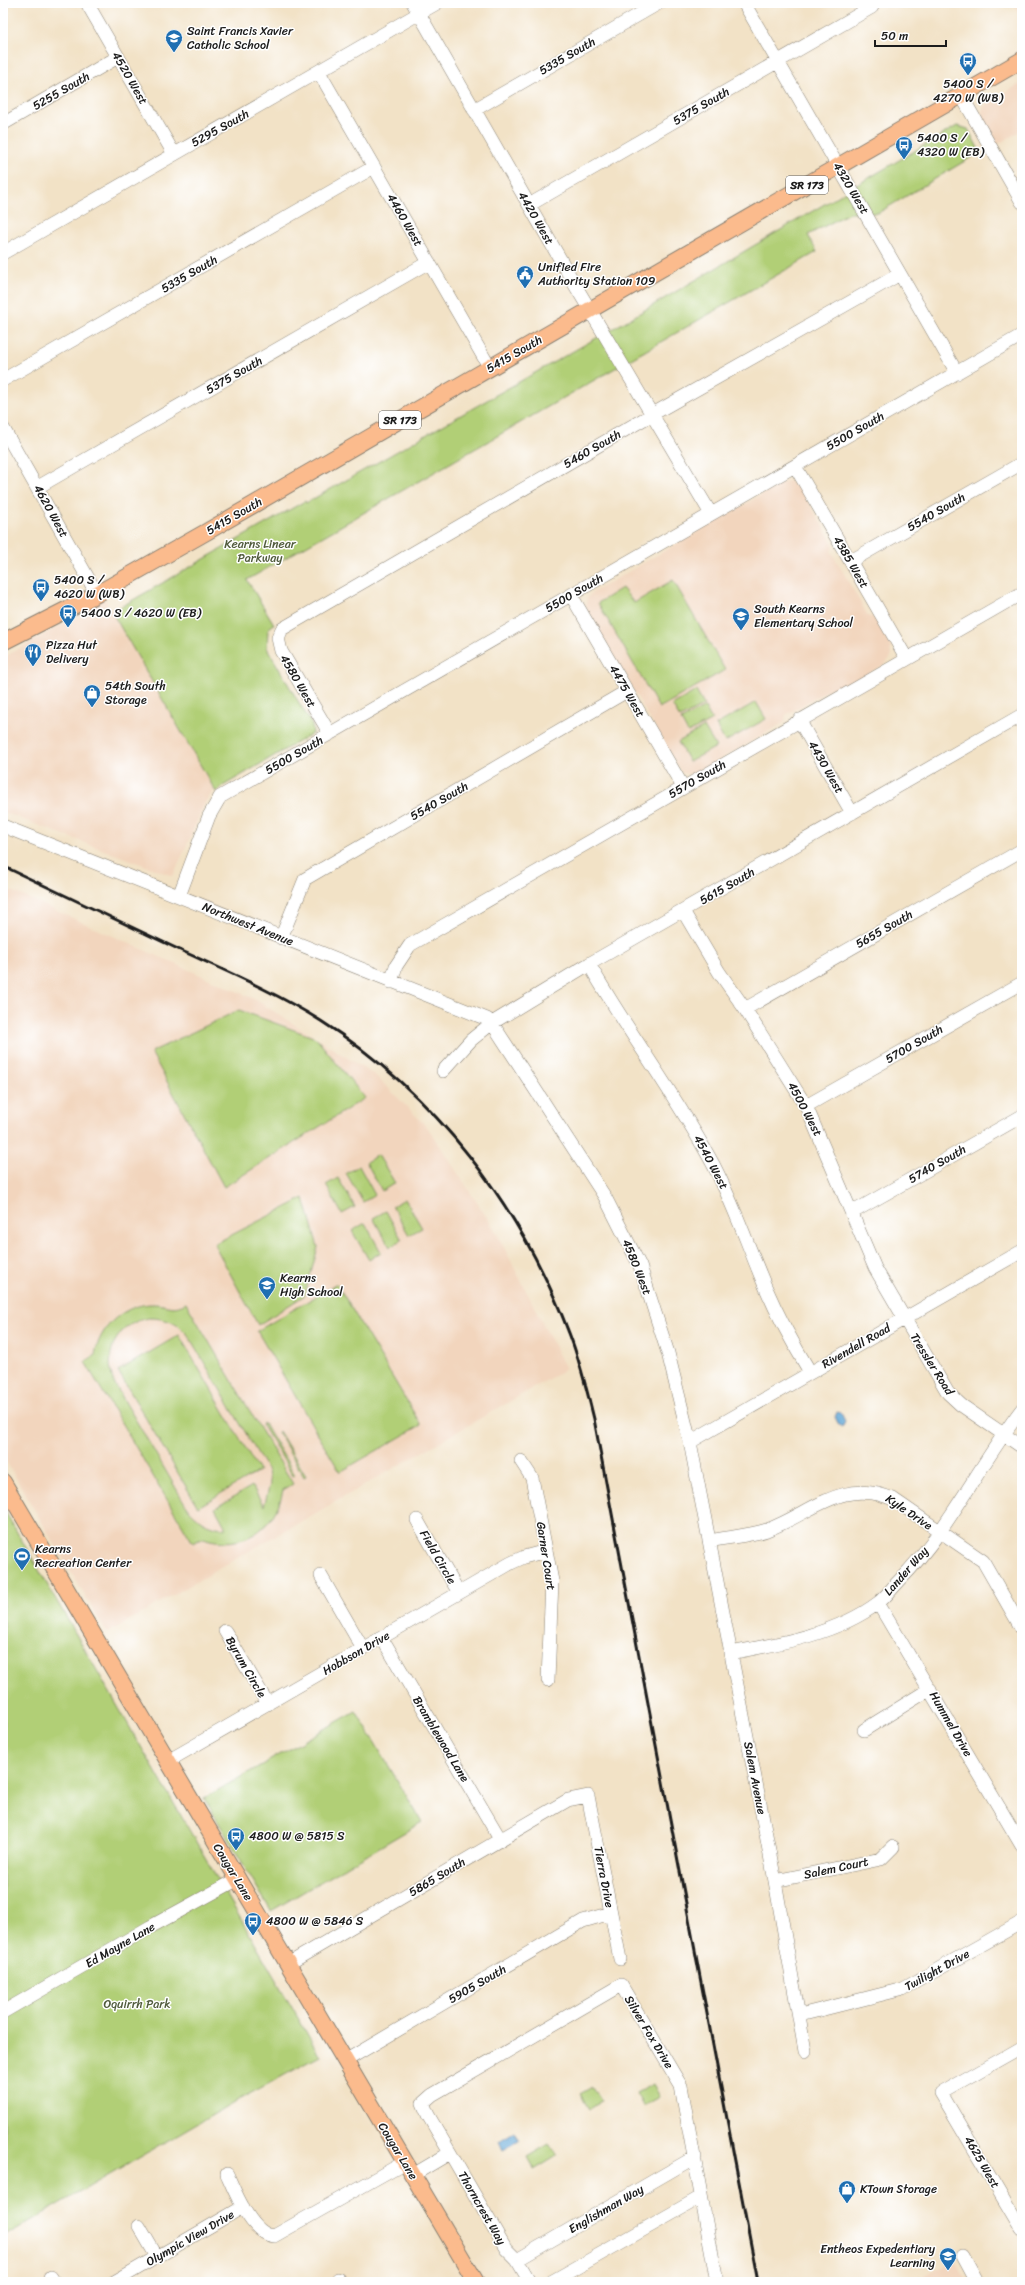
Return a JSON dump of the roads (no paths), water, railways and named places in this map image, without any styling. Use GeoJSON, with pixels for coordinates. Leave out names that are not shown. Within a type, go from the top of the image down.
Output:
{"type":"FeatureCollection","features":[{"type":"Feature","properties":{"kind":"main road","name":"5415 South"},"geometry":{"type":"LineString","coordinates":[[3,642],[98,594],[1022,60]]}},
{"type":"Feature","properties":{"kind":"main road","name":"Cougar Lane"},"geometry":{"type":"LineString","coordinates":[[3,1482],[476,2282]]}},
{"type":"Feature","properties":{"kind":"street","name":"4520 West"},"geometry":{"type":"LineString","coordinates":[[87,3],[174,154]]}},
{"type":"Feature","properties":{"kind":"street","name":"5295 South"},"geometry":{"type":"LineString","coordinates":[[3,253],[319,72],[416,8],[438,3]]}},
{"type":"Feature","properties":{"kind":"street","name":"5335 South"},"geometry":{"type":"LineString","coordinates":[[474,110],[659,3]]}},
{"type":"Feature","properties":{"kind":"street","name":"4320 West"},"geometry":{"type":"LineString","coordinates":[[744,3],[957,373]]}},
{"type":"Feature","properties":{"kind":"street","name":"5375 South"},"geometry":{"type":"LineString","coordinates":[[529,205],[778,62],[871,5]]}},
{"type":"Feature","properties":{"kind":"street","name":"4420 West"},"geometry":{"type":"LineString","coordinates":[[416,8],[651,415],[711,514]]}},
{"type":"Feature","properties":{"kind":"street","name":"5255 South"},"geometry":{"type":"LineString","coordinates":[[3,124],[118,57]]}},
{"type":"Feature","properties":{"kind":"street","name":"4460 West"},"geometry":{"type":"LineString","coordinates":[[319,72],[490,368]]}},
{"type":"Feature","properties":{"kind":"street"},"geometry":{"type":"LineString","coordinates":[[961,95],[1022,202]]}},
{"type":"Feature","properties":{"kind":"street","name":"5335 South"},"geometry":{"type":"LineString","coordinates":[[3,380],[374,167]]}},
{"type":"Feature","properties":{"kind":"street","name":"5375 South"},"geometry":{"type":"LineString","coordinates":[[38,487],[429,262]]}},
{"type":"Feature","properties":{"kind":"street","name":"5460 South"},"geometry":{"type":"LineString","coordinates":[[286,627],[651,415],[900,274]]}},
{"type":"Feature","properties":{"kind":"street","name":"5500 South"},"geometry":{"type":"LineString","coordinates":[[178,896],[209,816],[220,797],[1022,335]]}},
{"type":"Feature","properties":{"kind":"street","name":"4620 West"},"geometry":{"type":"LineString","coordinates":[[3,428],[98,594]]}},
{"type":"Feature","properties":{"kind":"street","name":"5540 South"},"geometry":{"type":"LineString","coordinates":[[850,561],[1022,463]]}},
{"type":"Feature","properties":{"kind":"street","name":"4385 West"},"geometry":{"type":"LineString","coordinates":[[795,466],[907,659]]}},
{"type":"Feature","properties":{"kind":"street","name":"5570 South"},"geometry":{"type":"LineString","coordinates":[[390,982],[396,966],[410,945],[1022,593]]}},
{"type":"Feature","properties":{"kind":"street","name":"4475 West"},"geometry":{"type":"LineString","coordinates":[[571,595],[683,787]]}},
{"type":"Feature","properties":{"kind":"street","name":"4580 West"},"geometry":{"type":"LineString","coordinates":[[286,627],[279,633],[278,645],[330,734]]}},
{"type":"Feature","properties":{"kind":"street","name":"5540 South"},"geometry":{"type":"LineString","coordinates":[[281,938],[305,879],[627,691]]}},
{"type":"Feature","properties":{"kind":"street","name":"5615 South"},"geometry":{"type":"LineString","coordinates":[[442,1070],[471,1040],[492,1023],[589,964],[683,912],[1022,715]]}},
{"type":"Feature","properties":{"kind":"street","name":"4430 West"},"geometry":{"type":"LineString","coordinates":[[799,720],[852,813]]}},
{"type":"Feature","properties":{"kind":"street","name":"Northwest Avenue"},"geometry":{"type":"LineString","coordinates":[[3,826],[390,982],[480,1016],[492,1023]]}},
{"type":"Feature","properties":{"kind":"street","name":"5655 South"},"geometry":{"type":"LineString","coordinates":[[745,1008],[1022,850]]}},
{"type":"Feature","properties":{"kind":"street","name":"4500 West"},"geometry":{"type":"LineString","coordinates":[[683,912],[719,972],[745,1008],[806,1106],[876,1268],[904,1319]]}},
{"type":"Feature","properties":{"kind":"street","name":"4540 West"},"geometry":{"type":"LineString","coordinates":[[589,964],[625,1025],[657,1071],[700,1139],[728,1194],[780,1319],[810,1372]]}},
{"type":"Feature","properties":{"kind":"street","name":"5700 South"},"geometry":{"type":"LineString","coordinates":[[806,1106],[1022,983]]}},
{"type":"Feature","properties":{"kind":"street","name":"4580 West"},"geometry":{"type":"LineString","coordinates":[[492,1023],[605,1197],[640,1266],[668,1353],[690,1442],[709,1541]]}},
{"type":"Feature","properties":{"kind":"street","name":"5740 South"},"geometry":{"type":"LineString","coordinates":[[853,1212],[1022,1116]]}},
{"type":"Feature","properties":{"kind":"street","name":"Rivendell Road"},"geometry":{"type":"LineString","coordinates":[[690,1442],[1022,1251]]}},
{"type":"Feature","properties":{"kind":"street","name":"Tressler Road"},"geometry":{"type":"LineString","coordinates":[[904,1319],[948,1392],[961,1405],[1022,1447]]}},
{"type":"Feature","properties":{"kind":"street","name":"Lander Way"},"geometry":{"type":"LineString","coordinates":[[730,1653],[815,1634],[848,1620],[878,1603],[910,1570],[939,1533],[1022,1409]]}},
{"type":"Feature","properties":{"kind":"street","name":"Garner Court"},"geometry":{"type":"LineString","coordinates":[[521,1461],[532,1478],[553,1593],[548,1680]]}},
{"type":"Feature","properties":{"kind":"street","name":"Kyle Drive"},"geometry":{"type":"LineString","coordinates":[[709,1541],[766,1530],[844,1493],[858,1491],[878,1493],[893,1499],[939,1533],[983,1561],[1022,1629]]}},
{"type":"Feature","properties":{"kind":"street","name":"Field Circle"},"geometry":{"type":"LineString","coordinates":[[417,1520],[459,1593]]}},
{"type":"Feature","properties":{"kind":"street","name":"Salem Avenue"},"geometry":{"type":"LineString","coordinates":[[709,1541],[775,1881],[800,2015],[805,2051]]}},
{"type":"Feature","properties":{"kind":"street","name":"Hobbson Drive"},"geometry":{"type":"LineString","coordinates":[[168,1761],[524,1556],[546,1551]]}},
{"type":"Feature","properties":{"kind":"street"},"geometry":{"type":"LineString","coordinates":[[321,1576],[363,1649]]}},
{"type":"Feature","properties":{"kind":"street","name":"Hummel Drive"},"geometry":{"type":"LineString","coordinates":[[878,1603],[1022,1846]]}},
{"type":"Feature","properties":{"kind":"street","name":"Byrum Circle"},"geometry":{"type":"LineString","coordinates":[[225,1631],[268,1704]]}},
{"type":"Feature","properties":{"kind":"street","name":"Bramblewood Lane"},"geometry":{"type":"LineString","coordinates":[[382,1638],[500,1839]]}},
{"type":"Feature","properties":{"kind":"street"},"geometry":{"type":"LineString","coordinates":[[864,1730],[930,1690]]}},
{"type":"Feature","properties":{"kind":"street","name":"5865 South"},"geometry":{"type":"LineString","coordinates":[[288,1964],[568,1800],[588,1796]]}},
{"type":"Feature","properties":{"kind":"street","name":"Tierra Drive"},"geometry":{"type":"LineString","coordinates":[[588,1796],[620,1959]]}},
{"type":"Feature","properties":{"kind":"street","name":"Salem Court"},"geometry":{"type":"LineString","coordinates":[[775,1881],[881,1859],[893,1847]]}},
{"type":"Feature","properties":{"kind":"street","name":"Ed Mayne Lane"},"geometry":{"type":"LineString","coordinates":[[3,2012],[150,1927],[238,1879]]}},
{"type":"Feature","properties":{"kind":"street","name":"5905 South"},"geometry":{"type":"LineString","coordinates":[[345,2061],[583,1921],[611,1913]]}},
{"type":"Feature","properties":{"kind":"street","name":"Twilight Drive"},"geometry":{"type":"LineString","coordinates":[[800,2015],[903,1990],[1022,1922]]}},
{"type":"Feature","properties":{"kind":"street","name":"Silver Fox Drive"},"geometry":{"type":"LineString","coordinates":[[423,2103],[432,2095],[621,1985],[681,2086],[717,2282]]}},
{"type":"Feature","properties":{"kind":"street","name":"4625 West"},"geometry":{"type":"LineString","coordinates":[[1022,2047],[941,2093],[1022,2230]]}},
{"type":"Feature","properties":{"kind":"street","name":"Thorncrest Way"},"geometry":{"type":"LineString","coordinates":[[423,2103],[450,2153],[506,2249],[517,2260],[530,2282]]}},
{"type":"Feature","properties":{"kind":"street"},"geometry":{"type":"LineString","coordinates":[[409,2168],[450,2153]]}},
{"type":"Feature","properties":{"kind":"street","name":"Englishman Way"},"geometry":{"type":"LineString","coordinates":[[517,2260],[695,2157]]}},
{"type":"Feature","properties":{"kind":"street","name":"Olympic View Drive"},"geometry":{"type":"LineString","coordinates":[[114,2282],[243,2207],[260,2231],[274,2236],[409,2168]]}},
{"type":"Feature","properties":{"kind":"street"},"geometry":{"type":"LineString","coordinates":[[228,2174],[243,2207]]}},
{"type":"Feature","properties":{"kind":"street"},"geometry":{"type":"LineString","coordinates":[[551,2282],[701,2197]]}},
{"type":"Feature","properties":{"kind":"street"},"geometry":{"type":"LineString","coordinates":[[139,2226],[157,2257]]}},
{"type":"Feature","properties":{"kind":"street"},"geometry":{"type":"LineString","coordinates":[[962,2256],[976,2282]]}},
{"type":"Feature","properties":{"kind":"water"},"geometry":{"type":"Polygon","coordinates":[[[837,1412],[841,1413],[845,1421],[842,1427],[839,1425],[835,1417],[837,1412]]]}},
{"type":"Feature","properties":{"kind":"water"},"geometry":{"type":"Polygon","coordinates":[[[514,2132],[519,2141],[503,2150],[499,2141],[514,2132]]]}},
{"type":"Feature","properties":{"kind":"railway"},"geometry":{"type":"LineString","coordinates":[[3,866],[270,992],[321,1021],[363,1050],[402,1083],[437,1119],[470,1157],[500,1198],[526,1241],[549,1286],[569,1333],[580,1365],[594,1419],[758,2282]]}},
{"type":"Feature","properties":{"kind":"place","name":"Saint Francis Xavier Catholic School"},"geometry":{"type":"Point","coordinates":[174,53]}},
{"type":"Feature","properties":{"kind":"place","name":"5400 S / 4270 W (WB)"},"geometry":{"type":"Point","coordinates":[968,76]}},
{"type":"Feature","properties":{"kind":"place","name":"5400 S / 4320 W (EB)"},"geometry":{"type":"Point","coordinates":[904,160]}},
{"type":"Feature","properties":{"kind":"place","name":"Unified Fire Authority Station 109"},"geometry":{"type":"Point","coordinates":[525,289]}},
{"type":"Feature","properties":{"kind":"place","name":"5400 S / 4620 W (WB)"},"geometry":{"type":"Point","coordinates":[41,602]}},
{"type":"Feature","properties":{"kind":"place","name":"5400 S / 4620 W (EB)"},"geometry":{"type":"Point","coordinates":[68,628]}},
{"type":"Feature","properties":{"kind":"place","name":"South Kearns Elementary School"},"geometry":{"type":"Point","coordinates":[741,631]}},
{"type":"Feature","properties":{"kind":"place","name":"Pizza Hut Delivery"},"geometry":{"type":"Point","coordinates":[33,667]}},
{"type":"Feature","properties":{"kind":"place","name":"54th South Storage"},"geometry":{"type":"Point","coordinates":[92,708]}},
{"type":"Feature","properties":{"kind":"place","name":"Kearns High School"},"geometry":{"type":"Point","coordinates":[267,1300]}},
{"type":"Feature","properties":{"kind":"place","name":"Kearns Recreation Center"},"geometry":{"type":"Point","coordinates":[22,1571]}},
{"type":"Feature","properties":{"kind":"place","name":"4800 W @ 5815 S"},"geometry":{"type":"Point","coordinates":[236,1851]}},
{"type":"Feature","properties":{"kind":"place","name":"4800 W @ 5846 S"},"geometry":{"type":"Point","coordinates":[253,1936]}},
{"type":"Feature","properties":{"kind":"place","name":"KTown Storage"},"geometry":{"type":"Point","coordinates":[847,2204]}},
{"type":"Feature","properties":{"kind":"place","name":"Entheos Expedentiary Learning"},"geometry":{"type":"Point","coordinates":[948,2271]}},
{"type":"Feature","properties":{"kind":"park label","name":"Kearns Linear Parkway"},"geometry":{"type":"Point","coordinates":[260,551]}},
{"type":"Feature","properties":{"kind":"park label","name":"Oquirrh Park"},"geometry":{"type":"Point","coordinates":[137,2004]}}]}
